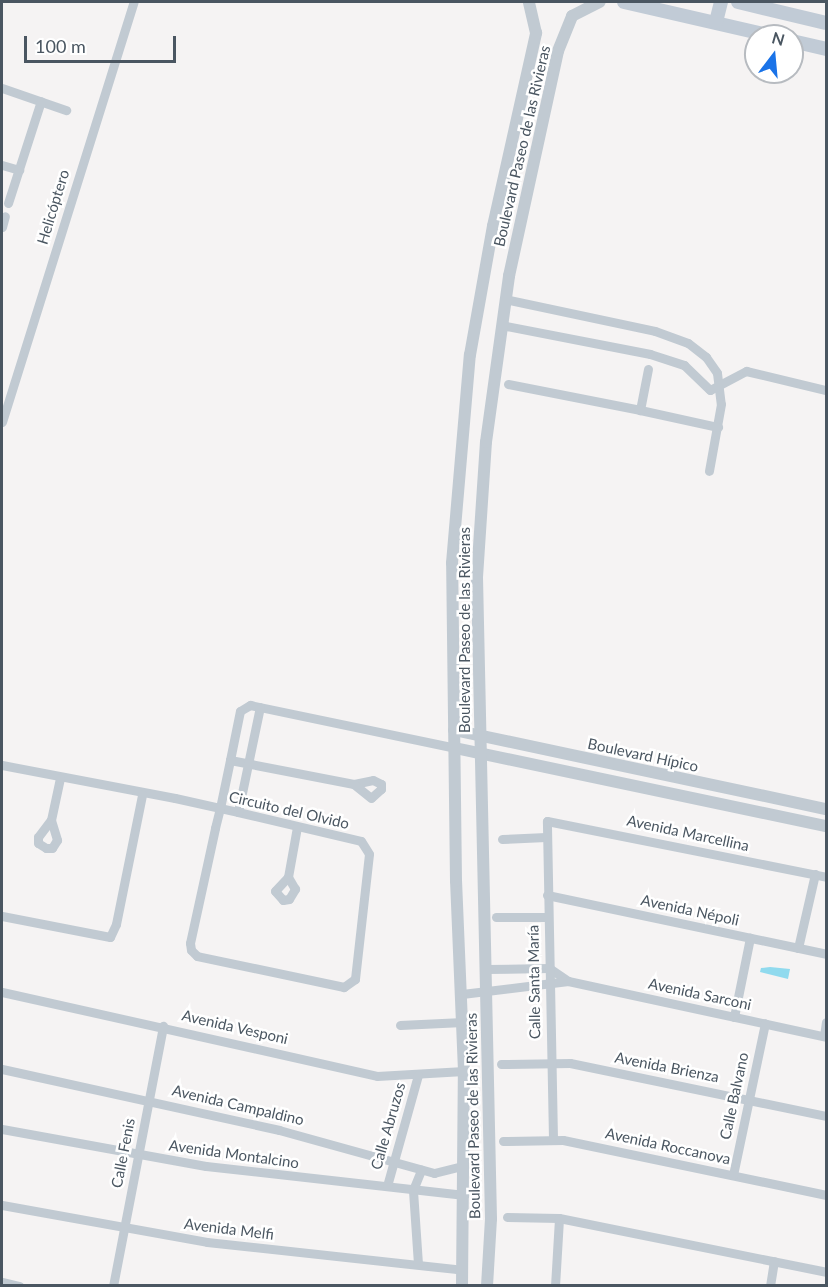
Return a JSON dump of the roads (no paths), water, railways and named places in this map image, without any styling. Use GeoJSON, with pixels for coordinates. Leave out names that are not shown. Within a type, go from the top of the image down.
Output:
{"type":"FeatureCollection","features":[{"type":"Feature","properties":{"kind":"main road"},"geometry":{"type":"LineString","coordinates":[[624,2],[744,29]]}},
{"type":"Feature","properties":{"kind":"main road"},"geometry":{"type":"LineString","coordinates":[[716,22],[721,2]]}},
{"type":"Feature","properties":{"kind":"main road"},"geometry":{"type":"LineString","coordinates":[[738,2],[826,23]]}},
{"type":"Feature","properties":{"kind":"main road"},"geometry":{"type":"LineString","coordinates":[[804,43],[826,49]]}},
{"type":"Feature","properties":{"kind":"street","name":"Helicóptero"},"geometry":{"type":"LineString","coordinates":[[2,422],[134,2]]}},
{"type":"Feature","properties":{"kind":"street","name":"Boulevard Paseo de las Rivieras"},"geometry":{"type":"LineString","coordinates":[[462,1286],[465,1256],[464,1071],[454,748],[452,563],[470,355],[493,226],[534,51],[535,19],[529,2]]}},
{"type":"Feature","properties":{"kind":"street","name":"Boulevard Paseo de las Rivieras"},"geometry":{"type":"LineString","coordinates":[[487,1286],[489,1256],[486,969],[479,752],[477,577],[486,442],[505,299],[565,28],[573,16],[600,2]]}},
{"type":"Feature","properties":{"kind":"street"},"geometry":{"type":"LineString","coordinates":[[2,88],[66,110]]}},
{"type":"Feature","properties":{"kind":"street"},"geometry":{"type":"LineString","coordinates":[[8,203],[41,101]]}},
{"type":"Feature","properties":{"kind":"street"},"geometry":{"type":"LineString","coordinates":[[2,165],[19,170]]}},
{"type":"Feature","properties":{"kind":"street"},"geometry":{"type":"LineString","coordinates":[[2,227],[5,216]]}},
{"type":"Feature","properties":{"kind":"street"},"geometry":{"type":"LineString","coordinates":[[505,299],[655,331],[688,343],[706,357],[717,373],[720,386],[718,427],[709,471]]}},
{"type":"Feature","properties":{"kind":"street"},"geometry":{"type":"LineString","coordinates":[[501,325],[650,354],[684,365],[710,390],[746,371],[826,390]]}},
{"type":"Feature","properties":{"kind":"street"},"geometry":{"type":"LineString","coordinates":[[640,410],[648,369]]}},
{"type":"Feature","properties":{"kind":"street"},"geometry":{"type":"LineString","coordinates":[[508,384],[718,427]]}},
{"type":"Feature","properties":{"kind":"street"},"geometry":{"type":"LineString","coordinates":[[2,765],[142,795],[220,808],[244,707],[260,707],[826,826]]}},
{"type":"Feature","properties":{"kind":"street"},"geometry":{"type":"LineString","coordinates":[[238,812],[260,707]]}},
{"type":"Feature","properties":{"kind":"street","name":"Boulevard Hípico"},"geometry":{"type":"LineString","coordinates":[[454,730],[826,808]]}},
{"type":"Feature","properties":{"kind":"street"},"geometry":{"type":"LineString","coordinates":[[230,760],[354,784]]}},
{"type":"Feature","properties":{"kind":"street"},"geometry":{"type":"LineString","coordinates":[[51,820],[60,778]]}},
{"type":"Feature","properties":{"kind":"street"},"geometry":{"type":"LineString","coordinates":[[2,916],[110,937],[116,924],[142,795]]}},
{"type":"Feature","properties":{"kind":"street","name":"Circuito del Olvido"},"geometry":{"type":"LineString","coordinates":[[220,808],[238,812],[361,842],[367,847],[355,979],[351,985],[197,956],[191,950],[220,808]]}},
{"type":"Feature","properties":{"kind":"street","name":"Avenida Marcellina"},"geometry":{"type":"LineString","coordinates":[[545,824],[558,821],[826,877]]}},
{"type":"Feature","properties":{"kind":"street","name":"Calle Santa María"},"geometry":{"type":"LineString","coordinates":[[545,824],[553,1139]]}},
{"type":"Feature","properties":{"kind":"street"},"geometry":{"type":"LineString","coordinates":[[288,877],[297,826]]}},
{"type":"Feature","properties":{"kind":"street"},"geometry":{"type":"LineString","coordinates":[[502,839],[546,837]]}},
{"type":"Feature","properties":{"kind":"street"},"geometry":{"type":"LineString","coordinates":[[798,948],[815,874]]}},
{"type":"Feature","properties":{"kind":"street","name":"Avenida Népoli"},"geometry":{"type":"LineString","coordinates":[[547,896],[826,954]]}},
{"type":"Feature","properties":{"kind":"street"},"geometry":{"type":"LineString","coordinates":[[496,917],[548,916]]}},
{"type":"Feature","properties":{"kind":"street"},"geometry":{"type":"LineString","coordinates":[[734,1017],[750,938]]}},
{"type":"Feature","properties":{"kind":"street"},"geometry":{"type":"LineString","coordinates":[[486,969],[549,968]]}},
{"type":"Feature","properties":{"kind":"street","name":"Avenida Sarconi"},"geometry":{"type":"LineString","coordinates":[[549,968],[568,981],[825,1036]]}},
{"type":"Feature","properties":{"kind":"street","name":"Avenida Sarconi"},"geometry":{"type":"LineString","coordinates":[[462,994],[486,993],[498,987],[549,985],[568,981]]}},
{"type":"Feature","properties":{"kind":"street","name":"Avenida Vesponi"},"geometry":{"type":"LineString","coordinates":[[2,992],[163,1026],[358,1072],[418,1075],[464,1071]]}},
{"type":"Feature","properties":{"kind":"street"},"geometry":{"type":"LineString","coordinates":[[400,1024],[463,1022]]}},
{"type":"Feature","properties":{"kind":"street"},"geometry":{"type":"LineString","coordinates":[[825,1036],[826,1022]]}},
{"type":"Feature","properties":{"kind":"street","name":"Calle Balvano"},"geometry":{"type":"LineString","coordinates":[[733,1175],[765,1023]]}},
{"type":"Feature","properties":{"kind":"street","name":"Calle Fenis"},"geometry":{"type":"LineString","coordinates":[[113,1286],[163,1026]]}},
{"type":"Feature","properties":{"kind":"street","name":"Avenida Brienza"},"geometry":{"type":"LineString","coordinates":[[501,1064],[551,1063],[749,1099],[826,1116]]}},
{"type":"Feature","properties":{"kind":"street","name":"Avenida Campaldino"},"geometry":{"type":"LineString","coordinates":[[2,1069],[149,1100],[438,1174]]}},
{"type":"Feature","properties":{"kind":"street","name":"Calle Abruzos"},"geometry":{"type":"LineString","coordinates":[[387,1186],[418,1075]]}},
{"type":"Feature","properties":{"kind":"street","name":"Avenida Montalcino"},"geometry":{"type":"LineString","coordinates":[[2,1129],[138,1155],[464,1195]]}},
{"type":"Feature","properties":{"kind":"street","name":"Avenida Roccanova"},"geometry":{"type":"LineString","coordinates":[[503,1141],[553,1139],[826,1195]]}},
{"type":"Feature","properties":{"kind":"street"},"geometry":{"type":"LineString","coordinates":[[436,1192],[438,1174],[465,1165]]}},
{"type":"Feature","properties":{"kind":"street"},"geometry":{"type":"LineString","coordinates":[[418,1264],[412,1190],[422,1170]]}},
{"type":"Feature","properties":{"kind":"street","name":"Avenida Melfi"},"geometry":{"type":"LineString","coordinates":[[2,1205],[124,1230],[263,1249],[454,1269]]}},
{"type":"Feature","properties":{"kind":"street"},"geometry":{"type":"LineString","coordinates":[[507,1217],[559,1218],[826,1272]]}},
{"type":"Feature","properties":{"kind":"street"},"geometry":{"type":"LineString","coordinates":[[555,1286],[559,1218]]}},
{"type":"Feature","properties":{"kind":"street"},"geometry":{"type":"LineString","coordinates":[[465,1256],[476,1260],[489,1256]]}},
{"type":"Feature","properties":{"kind":"street"},"geometry":{"type":"LineString","coordinates":[[770,1286],[774,1261]]}},
{"type":"Feature","properties":{"kind":"street"},"geometry":{"type":"LineString","coordinates":[[2,1282],[20,1286]]}},
{"type":"Feature","properties":{"kind":"water"},"geometry":{"type":"Polygon","coordinates":[[[761,968],[790,969],[788,979],[760,972],[761,968]]]}}]}
